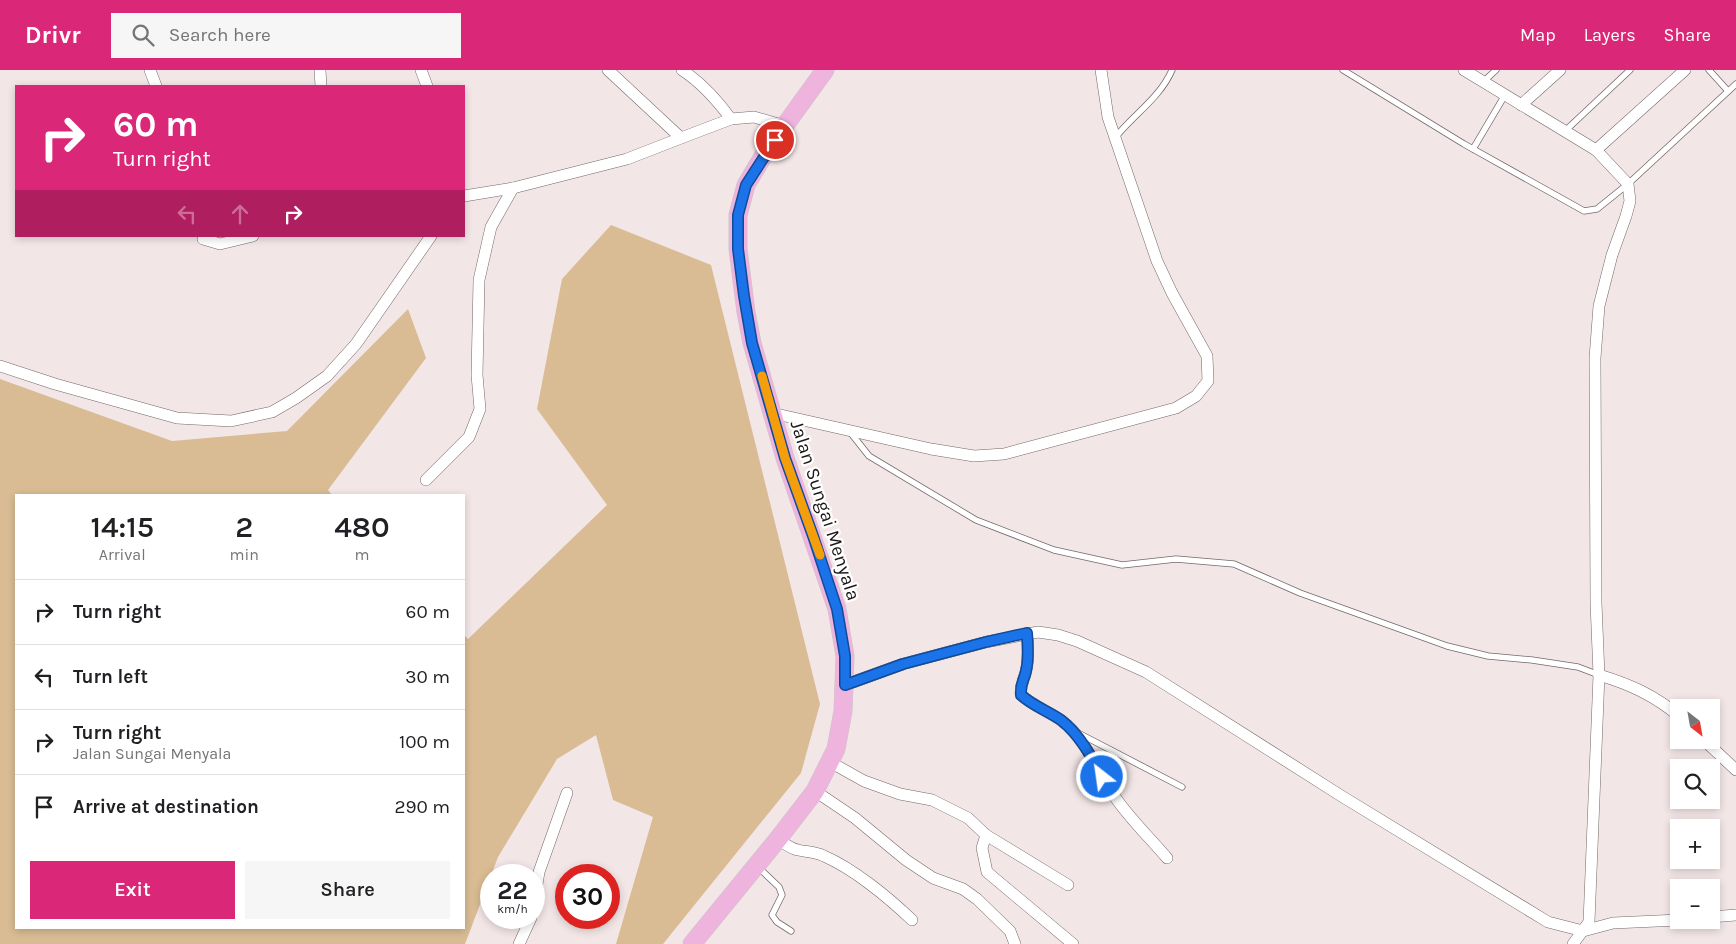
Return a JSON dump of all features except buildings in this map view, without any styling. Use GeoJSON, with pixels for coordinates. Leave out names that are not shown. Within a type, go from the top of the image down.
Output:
{"type":"FeatureCollection","features":[{"type":"Feature","properties":{"kind":"main road","name":"Jalan Sungai Menyala"},"geometry":{"type":"LineString","coordinates":[[692,944],[815,791],[836,749],[844,711],[845,656],[837,609],[785,458],[752,343],[738,249],[738,215],[746,185],[765,153],[825,70]]}},
{"type":"Feature","properties":{"kind":"street"},"geometry":{"type":"LineString","coordinates":[[150,70],[156,85]]}},
{"type":"Feature","properties":{"kind":"street"},"geometry":{"type":"LineString","coordinates":[[320,70],[321,85]]}},
{"type":"Feature","properties":{"kind":"street"},"geometry":{"type":"LineString","coordinates":[[421,70],[427,85]]}},
{"type":"Feature","properties":{"kind":"street"},"geometry":{"type":"LineString","coordinates":[[608,70],[681,138]]}},
{"type":"Feature","properties":{"kind":"street"},"geometry":{"type":"LineString","coordinates":[[682,70],[693,77],[716,98],[732,119]]}},
{"type":"Feature","properties":{"kind":"street"},"geometry":{"type":"LineString","coordinates":[[772,413],[974,456],[1004,454],[1176,408],[1196,396],[1208,382],[1207,356],[1172,293],[1157,261],[1108,117],[1101,70]]}},
{"type":"Feature","properties":{"kind":"street"},"geometry":{"type":"LineString","coordinates":[[1464,70],[1596,150],[1628,184],[1630,201],[1612,254],[1599,306],[1595,358],[1596,593],[1599,675],[1590,922],[1573,944]]}},
{"type":"Feature","properties":{"kind":"street"},"geometry":{"type":"LineString","coordinates":[[1522,105],[1560,70]]}},
{"type":"Feature","properties":{"kind":"street"},"geometry":{"type":"LineString","coordinates":[[1596,150],[1685,70]]}},
{"type":"Feature","properties":{"kind":"street"},"geometry":{"type":"LineString","coordinates":[[465,194],[513,188],[627,159],[732,119],[754,117],[785,126]]}},
{"type":"Feature","properties":{"kind":"street"},"geometry":{"type":"LineString","coordinates":[[426,480],[469,437],[480,409],[477,375],[479,280],[491,227],[513,188]]}},
{"type":"Feature","properties":{"kind":"street"},"geometry":{"type":"LineString","coordinates":[[203,239],[220,244],[249,237]]}},
{"type":"Feature","properties":{"kind":"street"},"geometry":{"type":"LineString","coordinates":[[0,366],[55,384],[177,418],[232,421],[272,412],[327,376],[356,344],[430,237]]}},
{"type":"Feature","properties":{"kind":"street"},"geometry":{"type":"LineString","coordinates":[[845,685],[903,664],[986,642],[1027,633],[1038,632],[1058,635],[1146,672],[1344,797],[1548,922],[1583,931],[1613,923],[1670,920]]}},
{"type":"Feature","properties":{"kind":"street"},"geometry":{"type":"LineString","coordinates":[[1027,633],[1028,654],[1026,671],[1020,686],[1021,695],[1074,731],[1116,798],[1167,858]]}},
{"type":"Feature","properties":{"kind":"street"},"geometry":{"type":"LineString","coordinates":[[1599,675],[1628,684],[1670,710]]}},
{"type":"Feature","properties":{"kind":"street"},"geometry":{"type":"LineString","coordinates":[[1714,749],[1736,770]]}},
{"type":"Feature","properties":{"kind":"street"},"geometry":{"type":"LineString","coordinates":[[830,762],[864,781],[900,794],[932,800],[968,818],[986,835],[1068,885]]}},
{"type":"Feature","properties":{"kind":"street"},"geometry":{"type":"LineString","coordinates":[[815,791],[855,818],[906,860],[933,878],[962,889],[977,899],[1010,932],[1015,944]]}},
{"type":"Feature","properties":{"kind":"street"},"geometry":{"type":"LineString","coordinates":[[542,864],[567,793]]}},
{"type":"Feature","properties":{"kind":"street"},"geometry":{"type":"LineString","coordinates":[[986,835],[982,848],[987,872],[1073,944]]}},
{"type":"Feature","properties":{"kind":"street"},"geometry":{"type":"LineString","coordinates":[[778,839],[797,850],[808,851],[837,863],[897,905],[912,920]]}},
{"type":"Feature","properties":{"kind":"street"},"geometry":{"type":"LineString","coordinates":[[1720,916],[1736,915]]}},
{"type":"Feature","properties":{"kind":"street"},"geometry":{"type":"LineString","coordinates":[[519,944],[526,929]]}},
{"type":"Feature","properties":{"kind":"lane"},"geometry":{"type":"LineString","coordinates":[[1115,138],[1166,83],[1172,70]]}},
{"type":"Feature","properties":{"kind":"lane"},"geometry":{"type":"LineString","coordinates":[[1344,70],[1473,149],[1584,211],[1597,210],[1628,184],[1736,84]]}},
{"type":"Feature","properties":{"kind":"lane"},"geometry":{"type":"LineString","coordinates":[[1483,82],[1496,70]]}},
{"type":"Feature","properties":{"kind":"lane"},"geometry":{"type":"LineString","coordinates":[[1565,131],[1630,70]]}},
{"type":"Feature","properties":{"kind":"lane"},"geometry":{"type":"LineString","coordinates":[[1709,70],[1728,91]]}},
{"type":"Feature","properties":{"kind":"lane"},"geometry":{"type":"LineString","coordinates":[[1473,149],[1505,95]]}},
{"type":"Feature","properties":{"kind":"lane"},"geometry":{"type":"LineString","coordinates":[[848,430],[869,456],[976,520],[1054,550],[1122,565],[1176,559],[1234,564],[1300,593],[1447,646],[1488,656],[1578,667],[1599,675]]}},
{"type":"Feature","properties":{"kind":"lane"},"geometry":{"type":"LineString","coordinates":[[1074,731],[1182,787]]}},
{"type":"Feature","properties":{"kind":"lane"},"geometry":{"type":"LineString","coordinates":[[755,865],[779,887],[782,895],[773,909],[772,915],[777,922],[791,931]]}},
{"type":"Feature","properties":{"kind":"shaded area"},"geometry":{"type":"Polygon","coordinates":[[[611,225],[711,265],[820,704],[801,773],[663,944],[616,944],[653,817],[613,800],[596,735],[557,759],[495,864],[480,864],[480,904],[465,944],[0,944],[0,379],[172,441],[287,431],[408,309],[426,358],[328,490],[331,494],[15,494],[15,929],[465,929],[465,636],[468,639],[607,505],[537,409],[562,279],[611,225]]]}},
{"type":"Feature","properties":{"kind":"slow traffic"},"geometry":{"type":"LineString","coordinates":[[762,376],[785,458],[820,555]]}},
{"type":"Feature","properties":{"kind":"route"},"geometry":{"type":"LineString","coordinates":[[775,140],[746,185],[738,215],[738,249],[746,312],[752,343],[785,458],[837,609],[845,656],[845,685],[903,664],[1027,633],[1028,654],[1026,671],[1020,686],[1021,695],[1074,731],[1102,777]]}}]}
